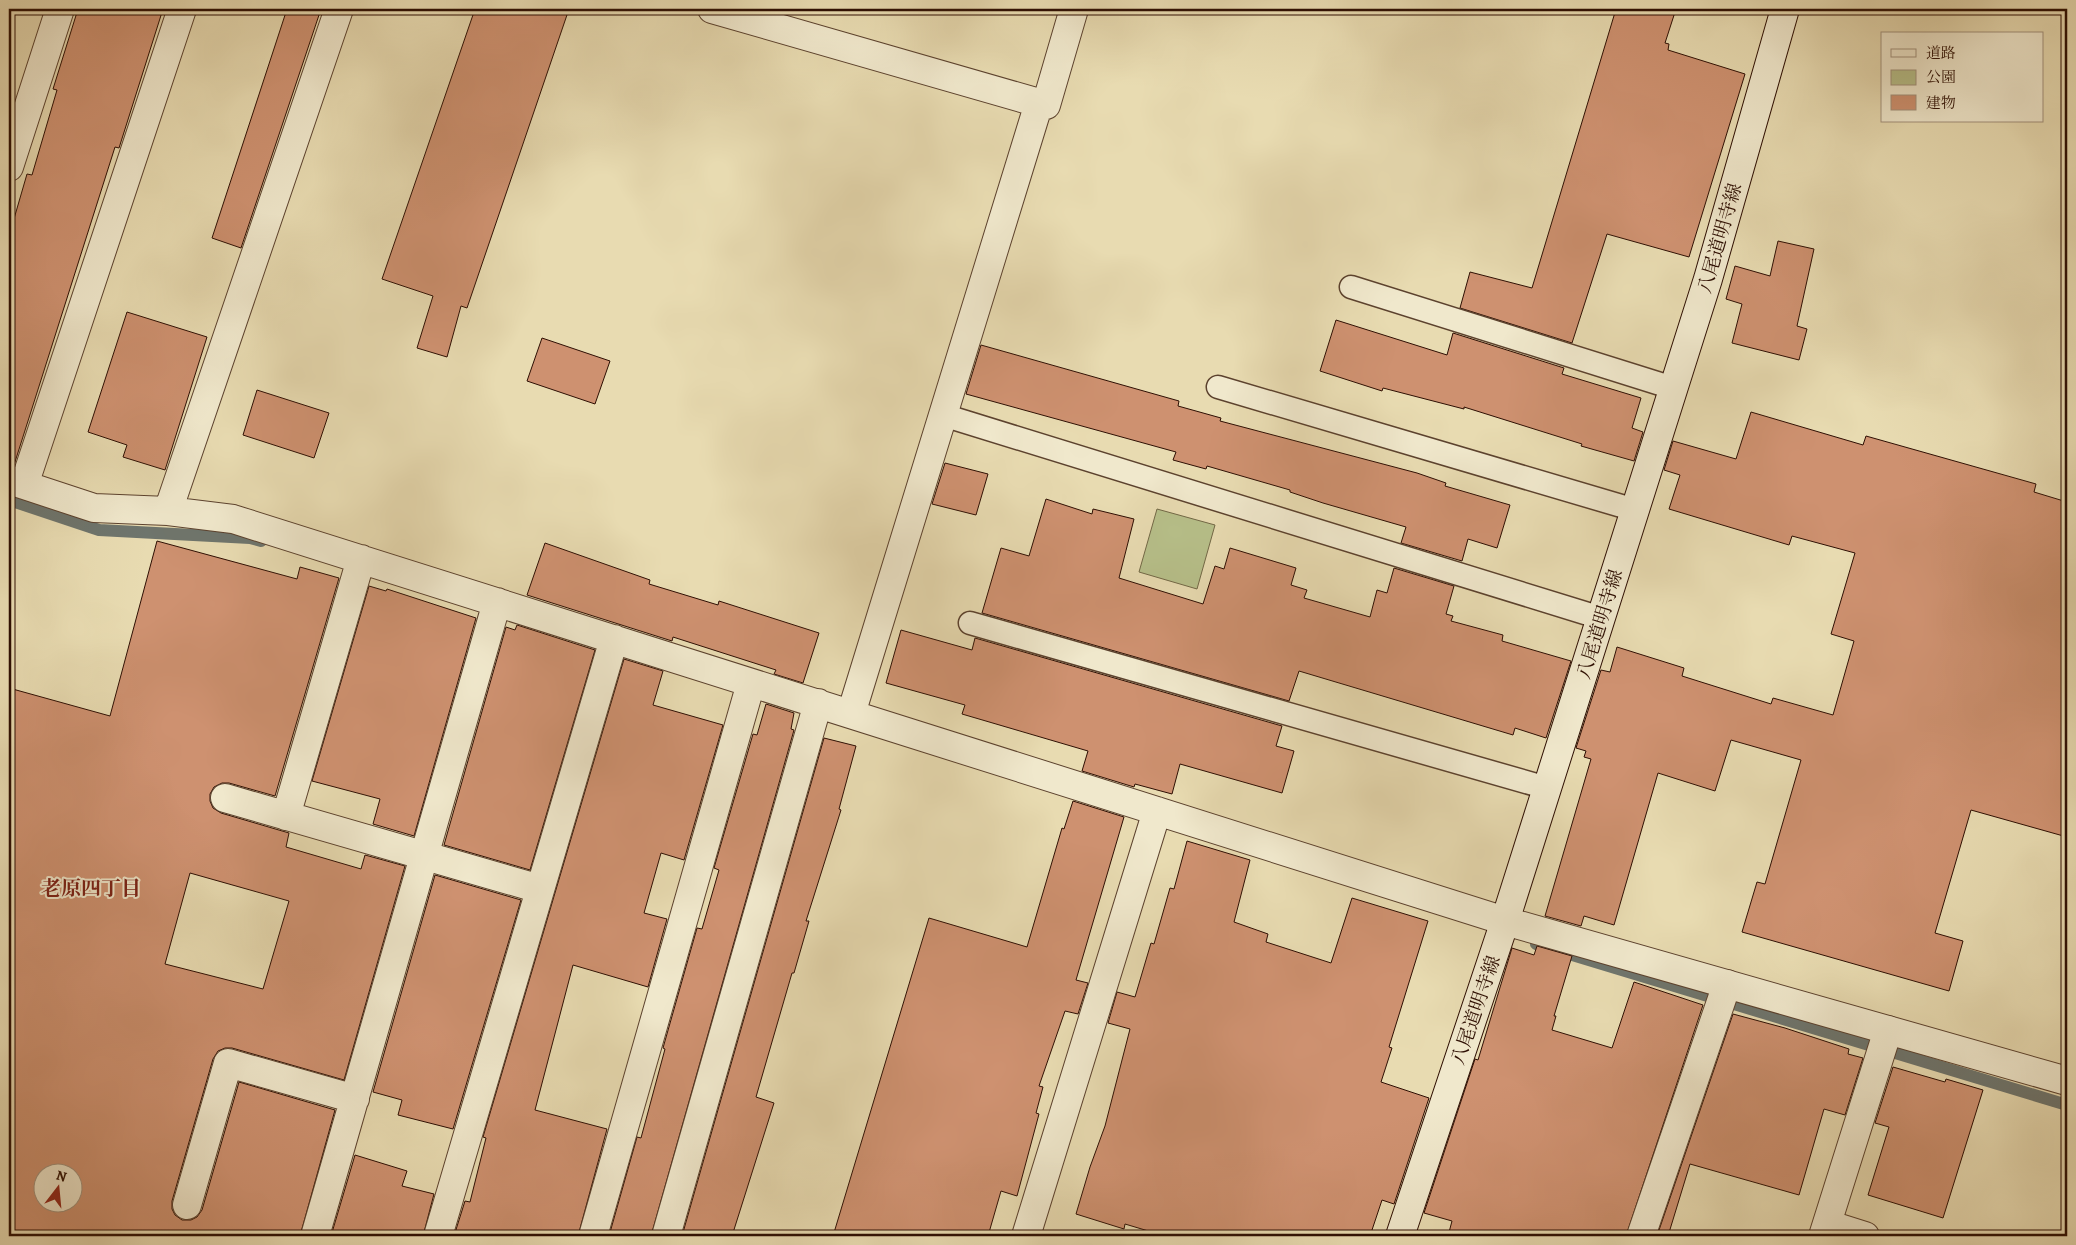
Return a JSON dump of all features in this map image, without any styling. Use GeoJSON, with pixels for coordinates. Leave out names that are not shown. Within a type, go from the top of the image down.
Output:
{"type":"FeatureCollection","features":[{"type":"Feature","properties":{"kind":"street"},"geometry":{"type":"LineString","coordinates":[[9,167],[60,9]]}},
{"type":"Feature","properties":{"kind":"street"},"geometry":{"type":"LineString","coordinates":[[182,9],[17,482],[94,508],[168,511],[233,519],[1505,921],[2067,1081]]}},
{"type":"Feature","properties":{"kind":"street"},"geometry":{"type":"LineString","coordinates":[[168,511],[338,9]]}},
{"type":"Feature","properties":{"kind":"street"},"geometry":{"type":"LineString","coordinates":[[712,9],[1046,105],[1074,9]]}},
{"type":"Feature","properties":{"kind":"street","name":"八尾道明寺線"},"geometry":{"type":"LineString","coordinates":[[1400,1236],[1505,921],[1708,279],[1785,9]]}},
{"type":"Feature","properties":{"kind":"street"},"geometry":{"type":"LineString","coordinates":[[851,714],[1039,103]]}},
{"type":"Feature","properties":{"kind":"street"},"geometry":{"type":"LineString","coordinates":[[286,816],[361,559]]}},
{"type":"Feature","properties":{"kind":"street"},"geometry":{"type":"LineString","coordinates":[[315,1236],[497,602]]}},
{"type":"Feature","properties":{"kind":"street"},"geometry":{"type":"LineString","coordinates":[[438,1236],[614,639]]}},
{"type":"Feature","properties":{"kind":"street"},"geometry":{"type":"LineString","coordinates":[[593,1236],[751,683]]}},
{"type":"Feature","properties":{"kind":"street"},"geometry":{"type":"LineString","coordinates":[[666,1236],[818,703]]}},
{"type":"Feature","properties":{"kind":"street"},"geometry":{"type":"LineString","coordinates":[[226,798],[424,857],[540,889]]}},
{"type":"Feature","properties":{"kind":"street"},"geometry":{"type":"LineString","coordinates":[[1026,1236],[1156,811]]}},
{"type":"Feature","properties":{"kind":"street"},"geometry":{"type":"LineString","coordinates":[[1641,1236],[1727,984]]}},
{"type":"Feature","properties":{"kind":"street"},"geometry":{"type":"LineString","coordinates":[[1865,1236],[1825,1230],[1888,1030]]}},
{"type":"Feature","properties":{"kind":"street"},"geometry":{"type":"LineString","coordinates":[[187,1205],[228,1063],[355,1099]]}},
{"type":"Feature","properties":{"kind":"lane"},"geometry":{"type":"LineString","coordinates":[[1351,288],[1673,388]]}},
{"type":"Feature","properties":{"kind":"lane"},"geometry":{"type":"LineString","coordinates":[[1218,386],[1635,510]]}},
{"type":"Feature","properties":{"kind":"lane"},"geometry":{"type":"LineString","coordinates":[[942,415],[1601,618]]}},
{"type":"Feature","properties":{"kind":"lane"},"geometry":{"type":"LineString","coordinates":[[970,623],[1547,788]]}},
{"type":"Feature","properties":{"kind":"green space"},"geometry":{"type":"Polygon","coordinates":[[[1157,509],[1215,525],[1197,589],[1139,572],[1157,509]]]}},
{"type":"Feature","properties":{"kind":"building"},"geometry":{"type":"Polygon","coordinates":[[[78,9],[163,9],[119,148],[115,147],[14,465],[9,465],[9,236],[27,174],[32,175],[57,90],[53,89],[78,9]]]}},
{"type":"Feature","properties":{"kind":"building"},"geometry":{"type":"Polygon","coordinates":[[[287,9],[321,9],[241,248],[212,238],[287,9]]]}},
{"type":"Feature","properties":{"kind":"building"},"geometry":{"type":"Polygon","coordinates":[[[475,9],[569,9],[467,308],[461,306],[447,357],[417,348],[433,296],[382,279],[475,9]]]}},
{"type":"Feature","properties":{"kind":"building"},"geometry":{"type":"Polygon","coordinates":[[[1616,9],[1676,9],[1665,43],[1669,44],[1668,50],[1745,74],[1689,257],[1607,234],[1572,343],[1460,308],[1470,272],[1532,288],[1616,9]]]}},
{"type":"Feature","properties":{"kind":"building"},"geometry":{"type":"Polygon","coordinates":[[[1778,241],[1814,249],[1797,326],[1807,329],[1799,360],[1732,343],[1742,304],[1726,299],[1735,266],[1770,276],[1778,241]]]}},
{"type":"Feature","properties":{"kind":"building"},"geometry":{"type":"Polygon","coordinates":[[[127,312],[207,337],[165,470],[123,457],[127,445],[88,432],[127,312]]]}},
{"type":"Feature","properties":{"kind":"building"},"geometry":{"type":"Polygon","coordinates":[[[1336,320],[1447,355],[1453,333],[1564,368],[1562,374],[1641,398],[1632,428],[1643,432],[1634,461],[1581,446],[1582,444],[1464,407],[1464,409],[1383,388],[1382,391],[1320,371],[1336,320]]]}},
{"type":"Feature","properties":{"kind":"building"},"geometry":{"type":"Polygon","coordinates":[[[542,338],[610,361],[595,404],[527,381],[542,338]]]}},
{"type":"Feature","properties":{"kind":"building"},"geometry":{"type":"Polygon","coordinates":[[[981,345],[1179,401],[1178,406],[1221,418],[1220,421],[1417,473],[1446,483],[1445,486],[1510,505],[1497,548],[1468,539],[1462,561],[1401,543],[1406,527],[1207,466],[1206,469],[1173,460],[1176,452],[966,394],[981,345]]]}},
{"type":"Feature","properties":{"kind":"building"},"geometry":{"type":"Polygon","coordinates":[[[257,390],[329,413],[314,458],[243,435],[257,390]]]}},
{"type":"Feature","properties":{"kind":"building"},"geometry":{"type":"Polygon","coordinates":[[[1751,412],[1863,445],[1866,436],[2036,484],[2034,492],[2067,502],[2067,837],[1971,810],[1935,933],[1963,941],[1949,991],[1742,932],[1757,882],[1765,884],[1801,760],[1731,740],[1715,791],[1658,773],[1614,925],[1584,916],[1581,926],[1545,916],[1591,759],[1584,757],[1586,751],[1576,748],[1601,670],[1610,672],[1617,647],[1684,668],[1682,676],[1771,704],[1773,698],[1833,715],[1854,641],[1831,634],[1855,553],[1792,536],[1789,545],[1669,509],[1680,475],[1664,470],[1673,441],[1736,459],[1751,412]]]}},
{"type":"Feature","properties":{"kind":"building"},"geometry":{"type":"Polygon","coordinates":[[[945,463],[988,474],[976,515],[932,504],[945,463]]]}},
{"type":"Feature","properties":{"kind":"building"},"geometry":{"type":"Polygon","coordinates":[[[1046,499],[1092,514],[1093,509],[1134,519],[1119,578],[1203,604],[1215,566],[1224,569],[1230,548],[1296,568],[1291,585],[1307,590],[1304,598],[1370,617],[1377,590],[1387,593],[1394,568],[1454,586],[1446,614],[1453,616],[1451,621],[1503,635],[1502,641],[1571,661],[1546,738],[1515,728],[1513,735],[1299,671],[1289,701],[982,613],[1001,548],[1029,556],[1046,499]]]}},
{"type":"Feature","properties":{"kind":"building"},"geometry":{"type":"Polygon","coordinates":[[[157,541],[297,579],[300,567],[339,578],[275,796],[229,783],[222,783],[214,787],[210,794],[210,801],[213,808],[221,813],[289,833],[286,847],[361,869],[365,855],[405,866],[344,1080],[232,1048],[218,1051],[213,1059],[172,1201],[172,1209],[175,1215],[182,1220],[191,1220],[197,1217],[202,1210],[239,1082],[335,1110],[300,1236],[9,1236],[9,688],[110,716],[157,541]],[[190,873],[165,964],[263,989],[289,901],[190,873]]]}},
{"type":"Feature","properties":{"kind":"building"},"geometry":{"type":"Polygon","coordinates":[[[545,543],[650,580],[649,584],[718,605],[719,601],[819,633],[803,683],[774,674],[776,670],[673,637],[672,641],[527,595],[545,543]]]}},
{"type":"Feature","properties":{"kind":"building"},"geometry":{"type":"Polygon","coordinates":[[[369,586],[386,591],[387,589],[476,618],[414,836],[373,824],[380,799],[312,781],[369,586]]]}},
{"type":"Feature","properties":{"kind":"building"},"geometry":{"type":"Polygon","coordinates":[[[517,625],[595,650],[530,870],[444,845],[506,627],[515,630],[517,625]]]}},
{"type":"Feature","properties":{"kind":"building"},"geometry":{"type":"Polygon","coordinates":[[[901,630],[972,650],[975,638],[1282,726],[1276,746],[1294,751],[1282,793],[1180,764],[1172,794],[1135,784],[1134,787],[1082,771],[1088,751],[962,714],[965,705],[886,683],[901,630]]]}},
{"type":"Feature","properties":{"kind":"building"},"geometry":{"type":"Polygon","coordinates":[[[624,659],[663,671],[653,705],[723,725],[684,860],[661,853],[644,913],[667,919],[648,987],[573,965],[535,1110],[607,1129],[578,1236],[454,1236],[465,1201],[470,1202],[486,1138],[483,1137],[624,659]]]}},
{"type":"Feature","properties":{"kind":"building"},"geometry":{"type":"Polygon","coordinates":[[[766,704],[794,713],[791,729],[794,730],[651,1236],[609,1236],[637,1137],[641,1138],[665,1049],[663,1048],[697,928],[702,929],[719,870],[714,868],[753,734],[757,735],[766,704]]]}},
{"type":"Feature","properties":{"kind":"building"},"geometry":{"type":"Polygon","coordinates":[[[824,738],[856,746],[839,809],[841,810],[806,921],[809,921],[756,1097],[774,1103],[732,1236],[682,1236],[824,738]]]}},
{"type":"Feature","properties":{"kind":"building"},"geometry":{"type":"Polygon","coordinates":[[[1073,801],[1124,817],[1076,980],[1088,983],[1078,1014],[1065,1011],[1039,1086],[1043,1087],[1036,1113],[1039,1114],[1017,1196],[1001,1191],[988,1236],[833,1236],[929,918],[1027,947],[1062,828],[1064,829],[1073,801]]]}},
{"type":"Feature","properties":{"kind":"building"},"geometry":{"type":"Polygon","coordinates":[[[1187,841],[1250,860],[1234,922],[1268,934],[1266,942],[1331,963],[1352,898],[1428,921],[1389,1047],[1392,1048],[1381,1082],[1429,1098],[1394,1204],[1382,1200],[1370,1236],[1165,1236],[1125,1224],[1124,1229],[1076,1214],[1105,1126],[1130,1029],[1108,1023],[1117,992],[1135,997],[1151,943],[1154,944],[1170,888],[1174,889],[1187,841]]]}},
{"type":"Feature","properties":{"kind":"building"},"geometry":{"type":"Polygon","coordinates":[[[435,875],[521,900],[453,1129],[398,1115],[402,1100],[373,1092],[435,875]]]}},
{"type":"Feature","properties":{"kind":"building"},"geometry":{"type":"Polygon","coordinates":[[[1537,946],[1572,956],[1554,1016],[1556,1016],[1552,1030],[1612,1048],[1634,982],[1703,1005],[1626,1236],[1448,1236],[1452,1221],[1424,1213],[1475,1059],[1478,1060],[1512,948],[1534,955],[1537,946]]]}},
{"type":"Feature","properties":{"kind":"building"},"geometry":{"type":"Polygon","coordinates":[[[1733,1014],[1785,1028],[1849,1049],[1848,1054],[1863,1058],[1845,1115],[1824,1109],[1799,1195],[1690,1164],[1668,1236],[1657,1236],[1733,1014]]]}},
{"type":"Feature","properties":{"kind":"building"},"geometry":{"type":"Polygon","coordinates":[[[1893,1067],[1945,1082],[1946,1079],[1983,1090],[1943,1218],[1868,1195],[1889,1127],[1875,1123],[1893,1067]]]}},
{"type":"Feature","properties":{"kind":"building"},"geometry":{"type":"Polygon","coordinates":[[[355,1155],[407,1171],[402,1186],[434,1194],[423,1236],[331,1236],[355,1155]]]}},
{"type":"Feature","properties":{"kind":"waterway"},"geometry":{"type":"LineString","coordinates":[[9,500],[99,530],[250,538],[261,541]]}},
{"type":"Feature","properties":{"kind":"waterway"},"geometry":{"type":"LineString","coordinates":[[1536,944],[2067,1105]]}},
{"type":"Feature","properties":{"kind":"district","name":"老原四丁目"},"geometry":{"type":"Point","coordinates":[91,888]}}]}
